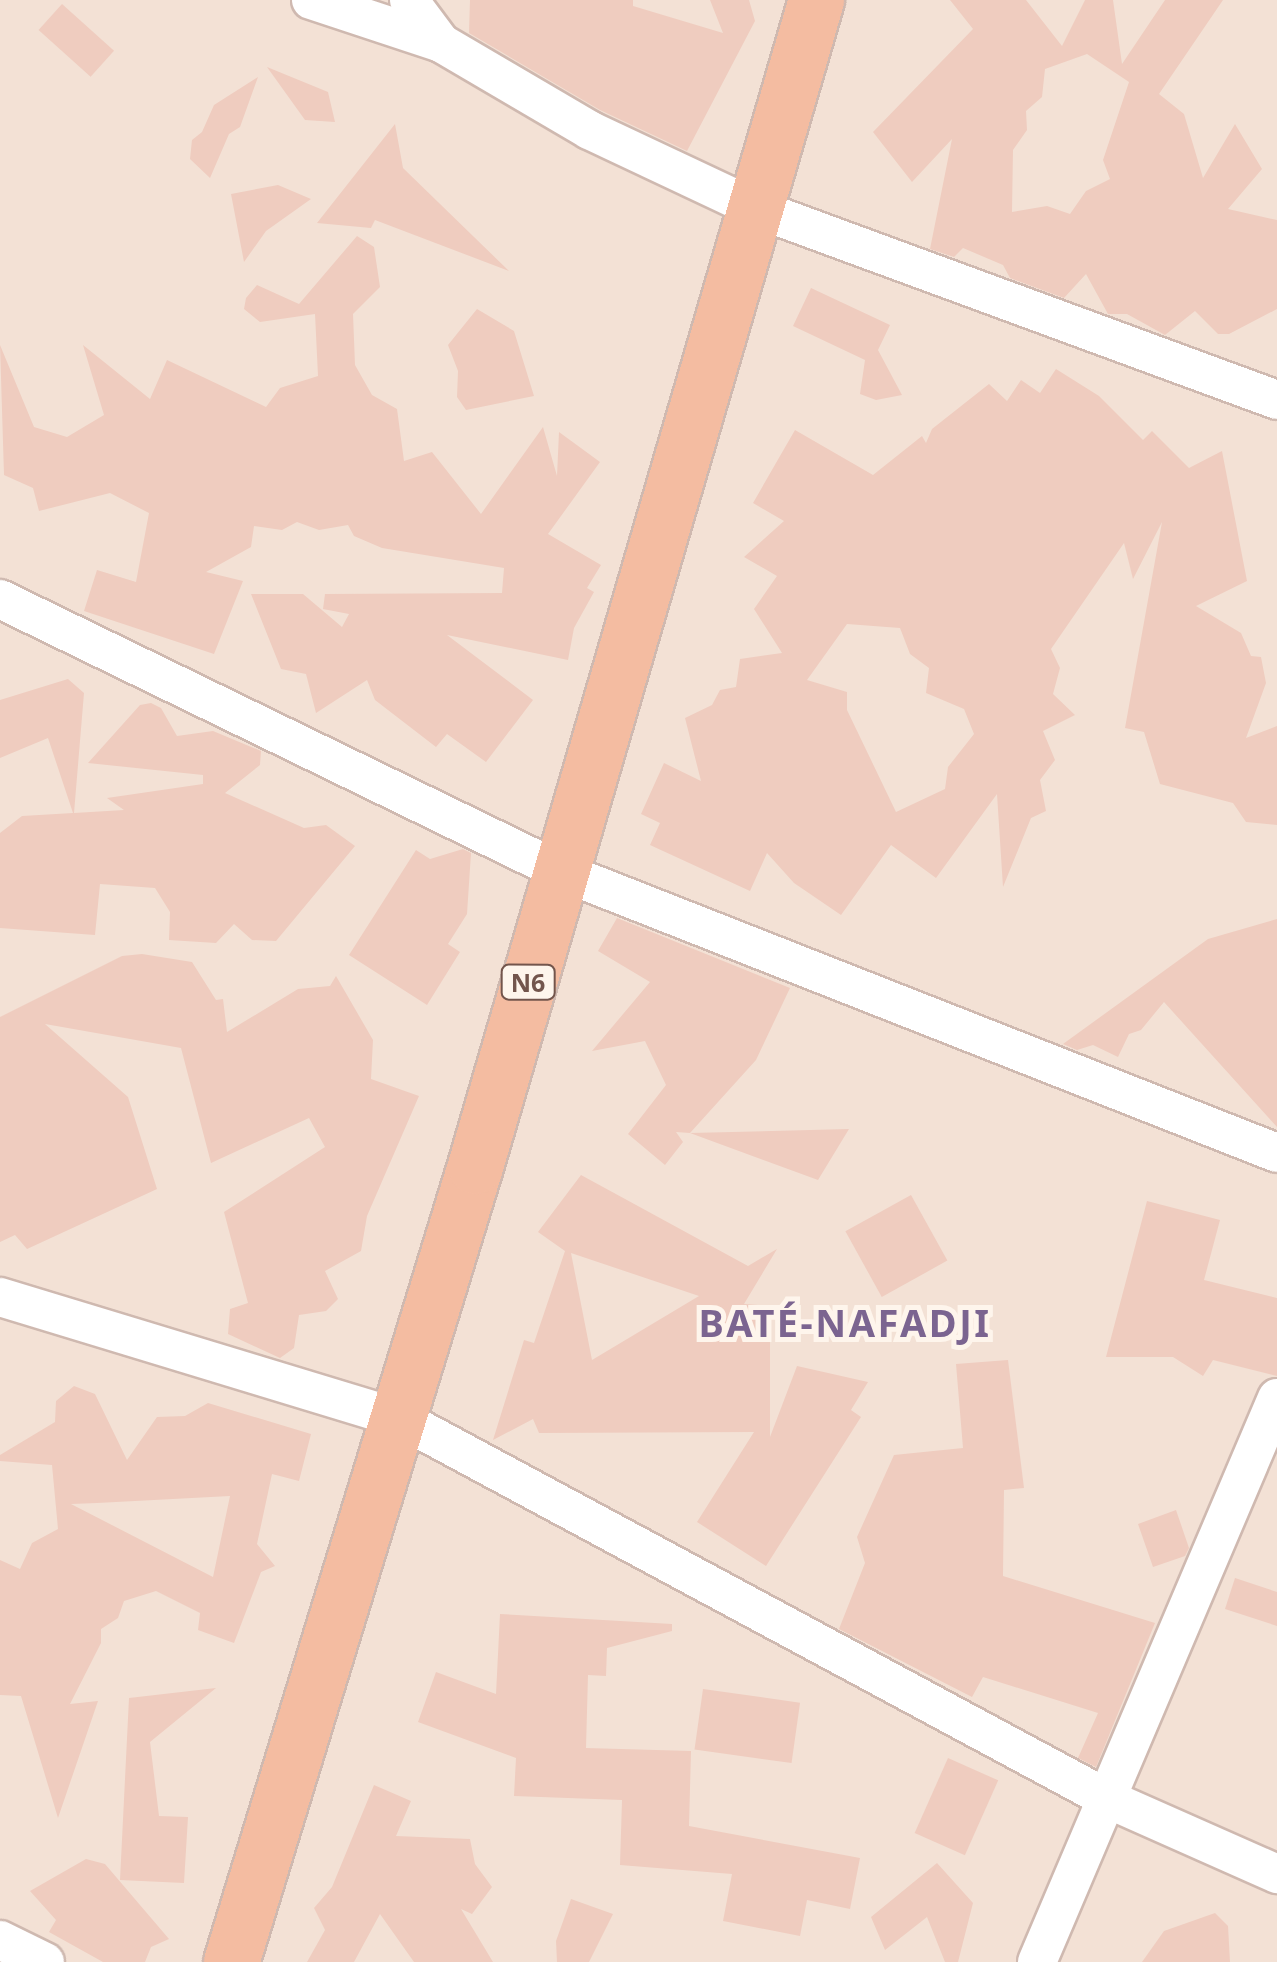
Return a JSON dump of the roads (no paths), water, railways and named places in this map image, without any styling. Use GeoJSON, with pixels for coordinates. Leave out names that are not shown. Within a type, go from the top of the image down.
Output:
{"type":"FeatureCollection","features":[{"type":"Feature","properties":{"kind":"highway","name":"N6"},"geometry":{"type":"LineString","coordinates":[[230,1962],[399,1418],[816,0]]}},
{"type":"Feature","properties":{"kind":"street"},"geometry":{"type":"LineString","coordinates":[[311,0],[441,43],[589,130],[755,208],[1277,400]]}},
{"type":"Feature","properties":{"kind":"street"},"geometry":{"type":"LineString","coordinates":[[409,0],[441,43]]}},
{"type":"Feature","properties":{"kind":"street"},"geometry":{"type":"LineString","coordinates":[[0,598],[560,870],[1277,1153]]}},
{"type":"Feature","properties":{"kind":"street"},"geometry":{"type":"LineString","coordinates":[[0,1298],[399,1418],[1110,1800],[1277,1874]]}},
{"type":"Feature","properties":{"kind":"street"},"geometry":{"type":"LineString","coordinates":[[1037,1962],[1110,1800],[1277,1398]]}},
{"type":"Feature","properties":{"kind":"street"},"geometry":{"type":"LineString","coordinates":[[0,1940],[46,1962]]}},
{"type":"Feature","properties":{"kind":"district","name":"BATÉ-NAFADJI"},"geometry":{"type":"Point","coordinates":[845,1323]}}]}
